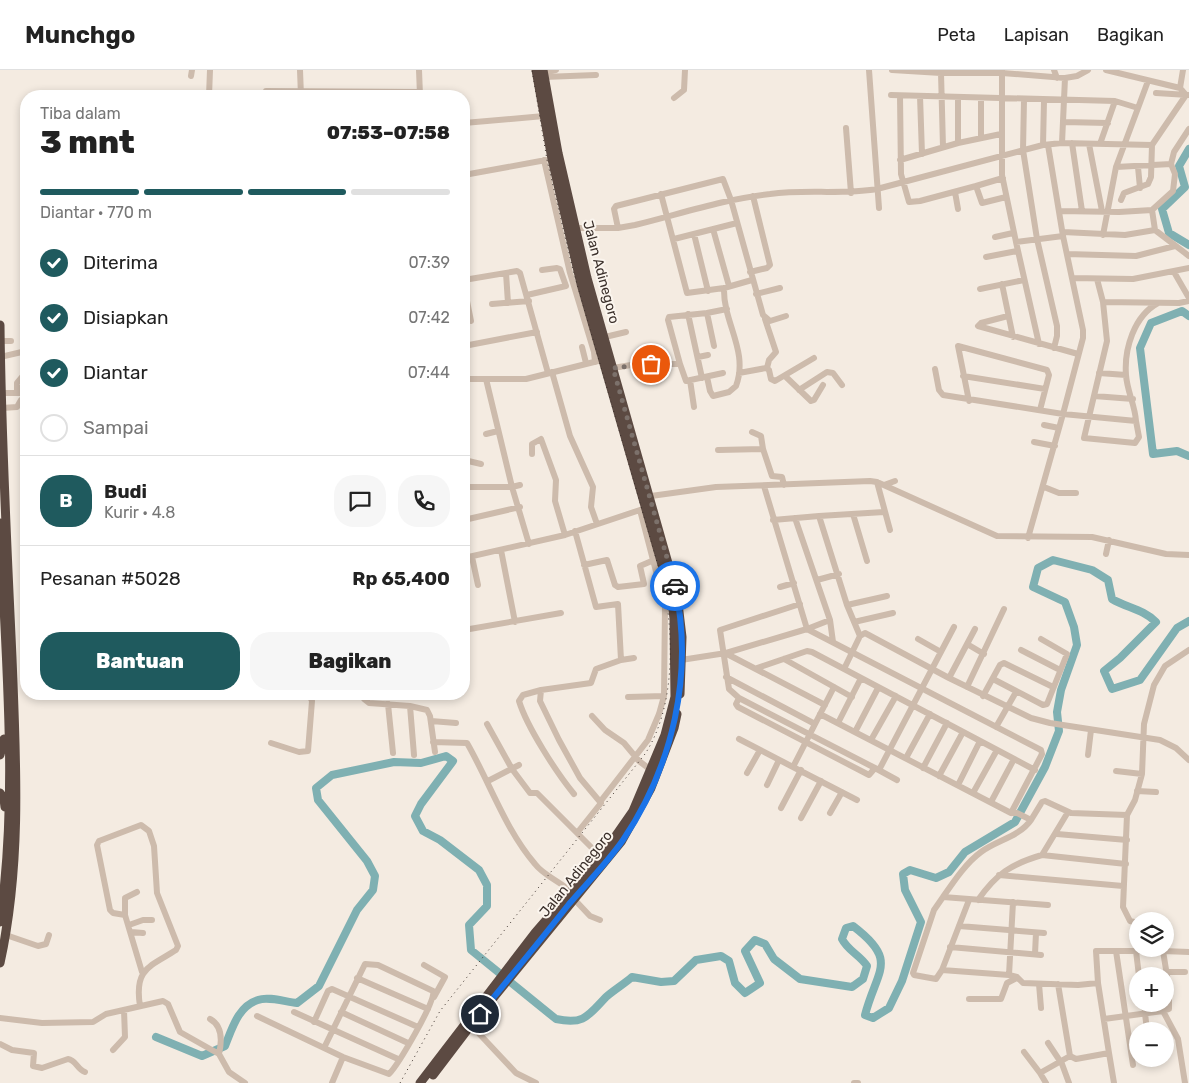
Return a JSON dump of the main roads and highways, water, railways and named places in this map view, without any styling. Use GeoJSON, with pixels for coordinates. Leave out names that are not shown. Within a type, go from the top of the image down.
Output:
{"type":"FeatureCollection","features":[{"type":"Feature","properties":{"kind":"highway"},"geometry":{"type":"LineString","coordinates":[[427,1083],[444,1055],[572,895],[594,871],[601,857],[633,811],[671,716],[675,697],[674,618],[662,558],[643,509],[599,360],[582,284],[549,158],[544,116],[542,72]]}},
{"type":"Feature","properties":{"kind":"highway","name":"Jalan Adinegoro"},"geometry":{"type":"LineString","coordinates":[[542,72],[558,153],[587,278],[651,496],[662,558],[680,617],[680,699],[674,728],[651,788],[632,825],[594,871]]}},
{"type":"Feature","properties":{"kind":"highway"},"geometry":{"type":"LineString","coordinates":[[0,325],[9,780],[6,881],[0,922]]}},
{"type":"Feature","properties":{"kind":"highway"},"geometry":{"type":"LineString","coordinates":[[0,523],[7,606],[3,646],[14,855],[6,934],[0,963]]}},
{"type":"Feature","properties":{"kind":"highway"},"geometry":{"type":"LineString","coordinates":[[0,755],[3,748],[7,706]]}},
{"type":"Feature","properties":{"kind":"highway"},"geometry":{"type":"LineString","coordinates":[[0,793],[5,805],[7,839]]}},
{"type":"Feature","properties":{"kind":"highway"},"geometry":{"type":"LineString","coordinates":[[420,1083],[471,1025],[496,989]]}},
{"type":"Feature","properties":{"kind":"waterway"},"geometry":{"type":"LineString","coordinates":[[1189,149],[1179,166],[1185,187],[1162,209],[1169,233],[1189,245]]}},
{"type":"Feature","properties":{"kind":"waterway"},"geometry":{"type":"LineString","coordinates":[[1189,316],[1182,311],[1151,323],[1140,348],[1153,454],[1177,451],[1189,456]]}},
{"type":"Feature","properties":{"kind":"waterway"},"geometry":{"type":"LineString","coordinates":[[156,1037],[202,1056],[225,1046],[237,1019],[245,1007],[251,1003],[262,999],[297,1003],[319,986],[357,910],[373,890],[375,876],[367,861],[318,800],[316,788],[332,775],[394,762],[421,763],[446,756],[453,761],[421,804],[415,816],[423,831],[440,840],[479,870],[487,885],[487,906],[469,925],[471,950],[556,1019],[573,1021],[585,1017],[606,997],[632,977],[661,982],[674,981],[696,960],[721,956],[729,961],[735,983],[745,993],[760,983],[745,951],[755,940],[765,944],[774,959],[800,979],[852,987],[863,979],[867,966],[847,947],[842,939],[846,928],[853,926],[876,948],[880,957],[879,976],[865,1015],[873,1018],[889,1008],[902,981],[921,922],[905,890],[903,874],[910,870],[936,878],[949,872],[965,852],[1015,822],[1045,767],[1059,731],[1057,712],[1061,690],[1077,645],[1074,627],[1065,602],[1033,587],[1038,568],[1053,560],[1092,570],[1108,580],[1112,599],[1146,614],[1156,622],[1120,658],[1104,671],[1112,689],[1140,680],[1177,628],[1189,621]]}},
{"type":"Feature","properties":{"kind":"railway"},"geometry":{"type":"LineString","coordinates":[[400,1083],[440,1011],[645,754],[655,736],[662,716],[670,672],[669,628],[664,586],[573,270],[547,160],[532,70]]}}]}
